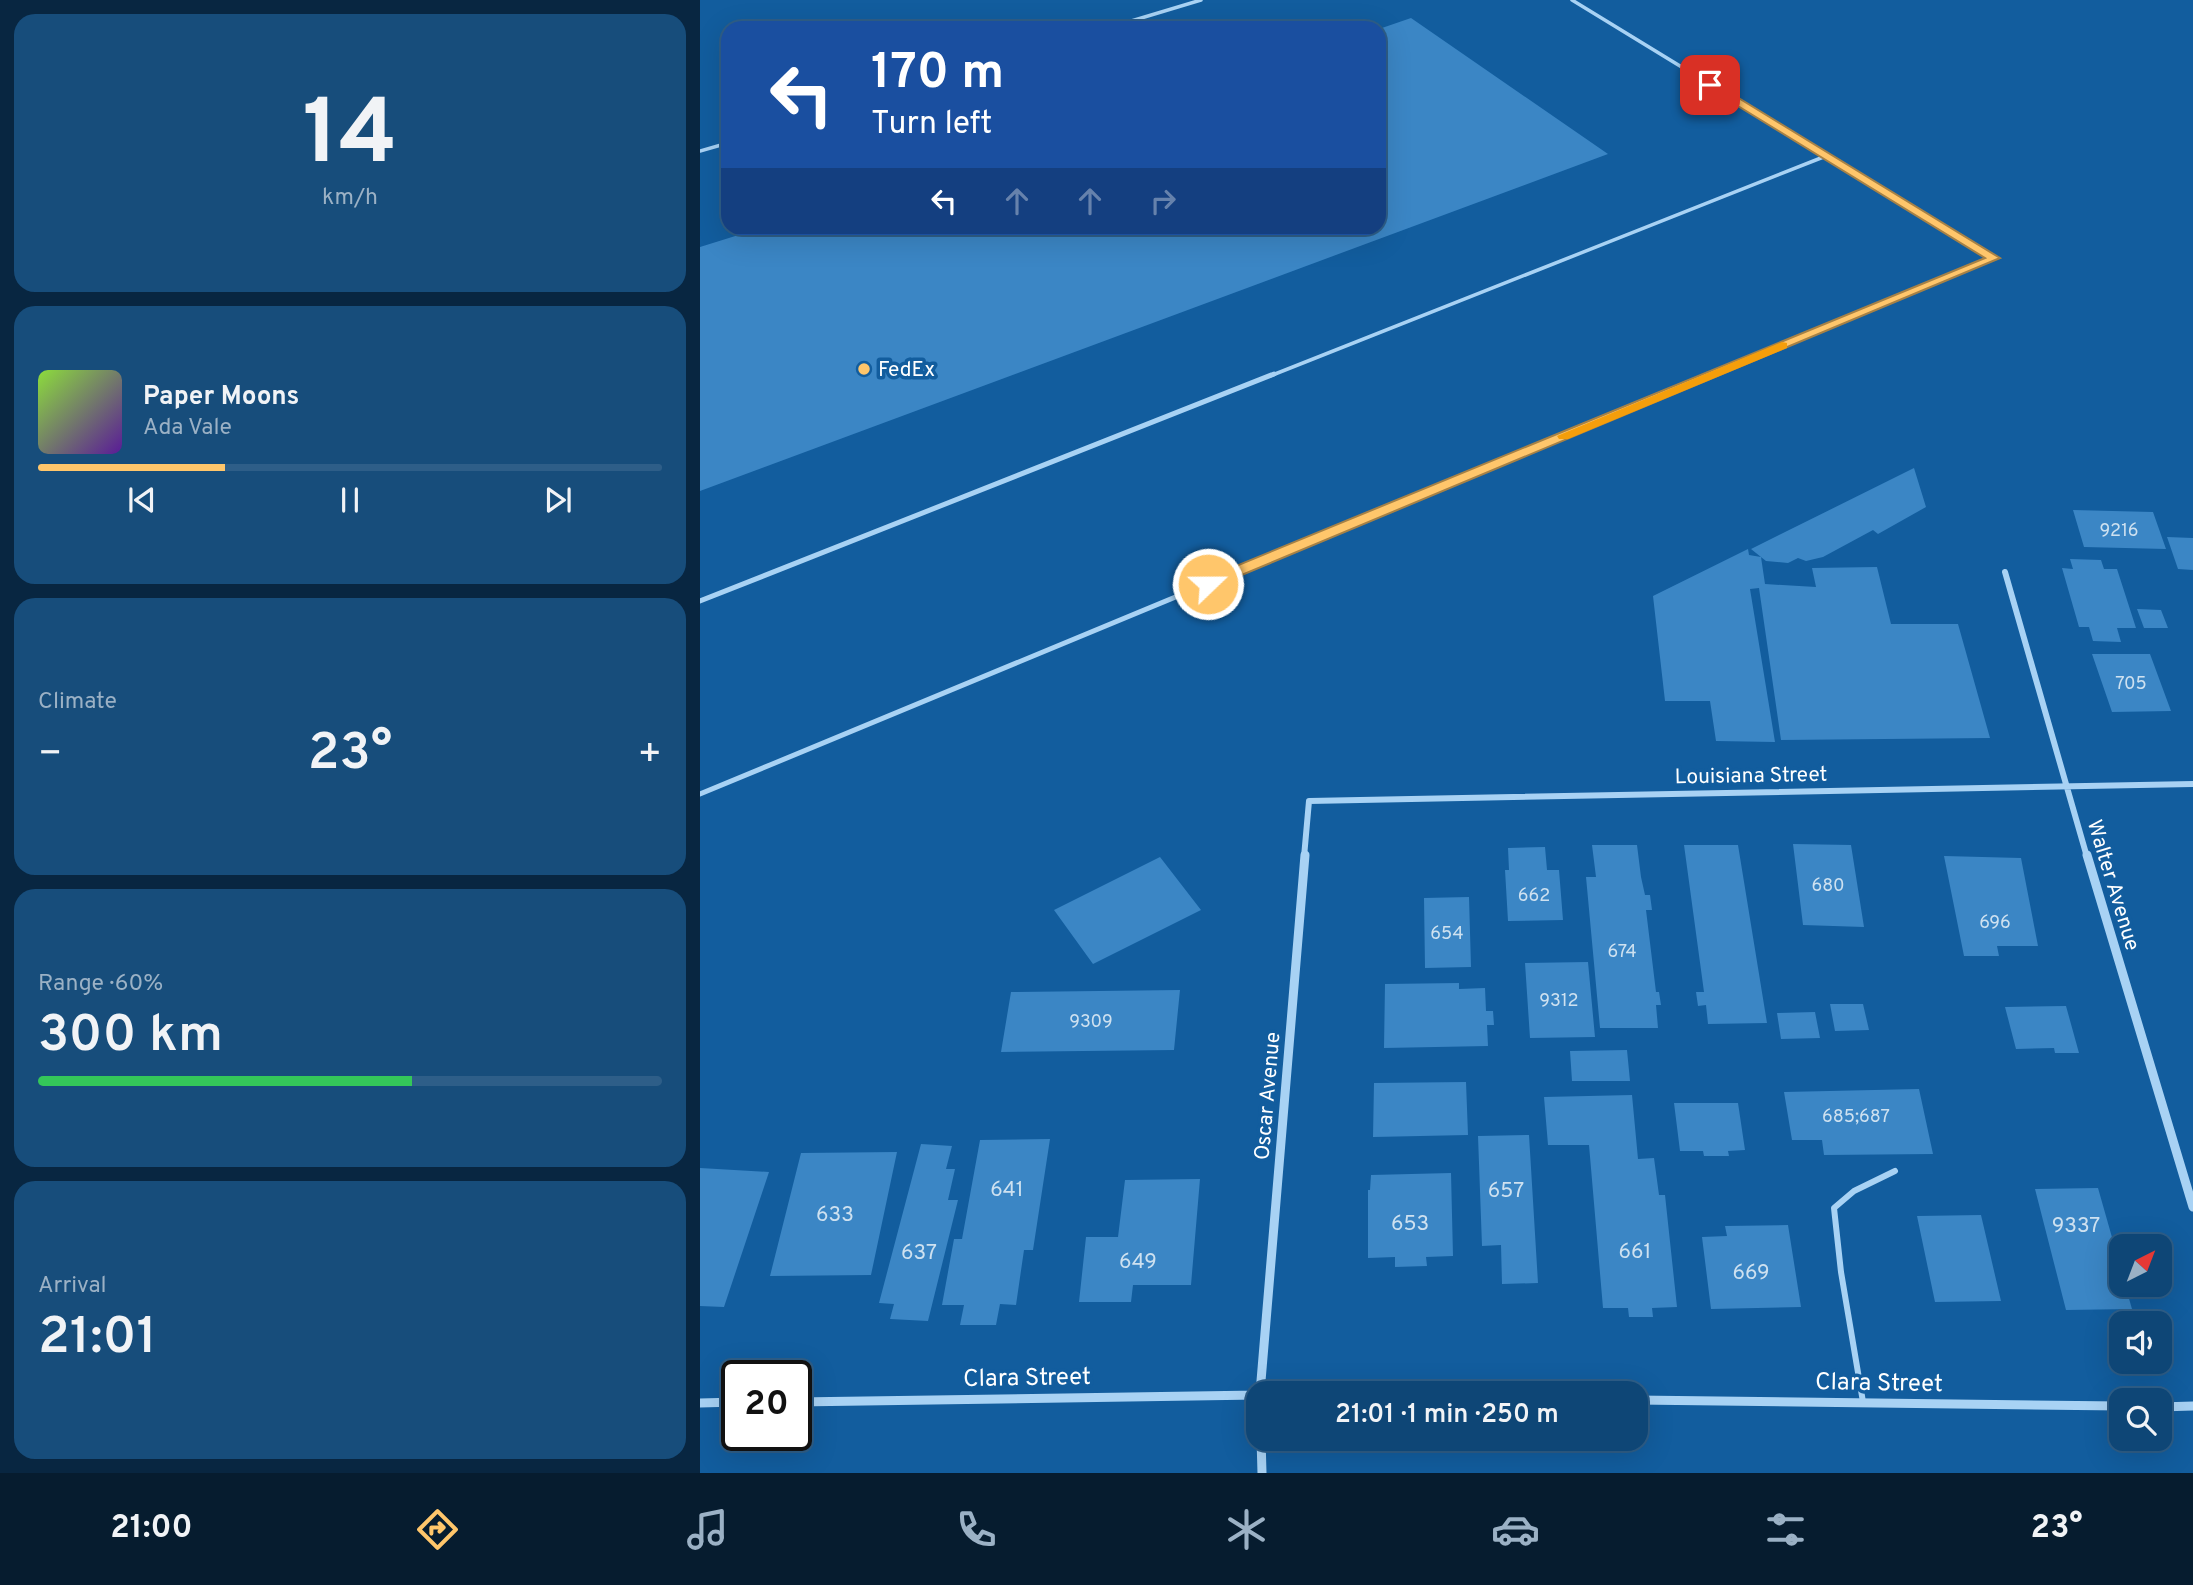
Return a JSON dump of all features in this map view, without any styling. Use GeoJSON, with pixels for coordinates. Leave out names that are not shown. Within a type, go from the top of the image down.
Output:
{"type":"FeatureCollection","features":[{"type":"Feature","properties":{"kind":"street","name":"Walter Avenue"},"geometry":{"type":"LineString","coordinates":[[2004,572],[2193,1207]]}},
{"type":"Feature","properties":{"kind":"street","name":"Louisiana Street"},"geometry":{"type":"LineString","coordinates":[[1309,801],[2193,784]]}},
{"type":"Feature","properties":{"kind":"street","name":"Oscar Avenue"},"geometry":{"type":"LineString","coordinates":[[1260,1381],[1309,801]]}},
{"type":"Feature","properties":{"kind":"street","name":"Clara Street"},"geometry":{"type":"LineString","coordinates":[[812,1402],[1246,1394]]}},
{"type":"Feature","properties":{"kind":"street","name":"Clara Street"},"geometry":{"type":"LineString","coordinates":[[1648,1400],[2109,1406]]}},
{"type":"Feature","properties":{"kind":"street"},"geometry":{"type":"LineString","coordinates":[[700,1403],[721,1402]]}},
{"type":"Feature","properties":{"kind":"street"},"geometry":{"type":"LineString","coordinates":[[2172,1407],[2193,1406]]}},
{"type":"Feature","properties":{"kind":"street"},"geometry":{"type":"LineString","coordinates":[[1261,1451],[1262,1473]]}},
{"type":"Feature","properties":{"kind":"lane"},"geometry":{"type":"LineString","coordinates":[[1131,21],[1201,0]]}},
{"type":"Feature","properties":{"kind":"lane"},"geometry":{"type":"LineString","coordinates":[[700,794],[1994,258],[1572,0]]}},
{"type":"Feature","properties":{"kind":"lane"},"geometry":{"type":"LineString","coordinates":[[700,151],[721,145]]}},
{"type":"Feature","properties":{"kind":"lane"},"geometry":{"type":"LineString","coordinates":[[700,601],[1826,156]]}},
{"type":"Feature","properties":{"kind":"lane"},"geometry":{"type":"LineString","coordinates":[[1863,1402],[1840,1272],[1834,1208],[1854,1191],[1895,1171]]}},
{"type":"Feature","properties":{"kind":"building","name":"FedEx"},"geometry":{"type":"Polygon","coordinates":[[[1411,18],[1608,154],[700,491],[700,247],[739,235],[1386,235],[1386,27],[1411,18]]]}},
{"type":"Feature","properties":{"kind":"building"},"geometry":{"type":"Polygon","coordinates":[[[1914,468],[1926,507],[1878,534],[1873,530],[1823,557],[1806,561],[1798,558],[1788,563],[1766,561],[1751,549],[1914,468]]]}},
{"type":"Feature","properties":{"kind":"building"},"geometry":{"type":"Polygon","coordinates":[[[2073,510],[2153,512],[2166,549],[2084,547],[2073,510]]]}},
{"type":"Feature","properties":{"kind":"building"},"geometry":{"type":"Polygon","coordinates":[[[2167,537],[2193,538],[2193,570],[2178,569],[2167,537]]]}},
{"type":"Feature","properties":{"kind":"building"},"geometry":{"type":"Polygon","coordinates":[[[1748,549],[1749,555],[1761,557],[1765,584],[1816,587],[1812,568],[1877,567],[1891,624],[1958,624],[1990,738],[1781,740],[1759,588],[1750,589],[1775,742],[1716,741],[1710,701],[1665,701],[1653,596],[1748,549]]]}},
{"type":"Feature","properties":{"kind":"building"},"geometry":{"type":"Polygon","coordinates":[[[2070,559],[2101,560],[2104,569],[2117,569],[2136,628],[2117,628],[2121,642],[2093,641],[2089,627],[2079,627],[2062,568],[2073,569],[2070,559]]]}},
{"type":"Feature","properties":{"kind":"building"},"geometry":{"type":"Polygon","coordinates":[[[2137,609],[2161,610],[2168,628],[2144,628],[2137,609]]]}},
{"type":"Feature","properties":{"kind":"building"},"geometry":{"type":"Polygon","coordinates":[[[2092,654],[2150,654],[2171,711],[2112,712],[2092,654]]]}},
{"type":"Feature","properties":{"kind":"building"},"geometry":{"type":"Polygon","coordinates":[[[1793,844],[1851,845],[1864,927],[1803,925],[1793,844]]]}},
{"type":"Feature","properties":{"kind":"building"},"geometry":{"type":"Polygon","coordinates":[[[1592,845],[1637,845],[1645,895],[1650,895],[1652,910],[1646,910],[1656,992],[1659,992],[1661,1005],[1656,1005],[1658,1028],[1600,1028],[1586,877],[1596,877],[1592,845]]]}},
{"type":"Feature","properties":{"kind":"building"},"geometry":{"type":"Polygon","coordinates":[[[1684,845],[1738,845],[1767,1023],[1708,1024],[1706,1005],[1698,1006],[1696,992],[1704,992],[1684,845]]]}},
{"type":"Feature","properties":{"kind":"building"},"geometry":{"type":"Polygon","coordinates":[[[1545,847],[1547,870],[1559,870],[1563,920],[1508,921],[1505,870],[1509,870],[1508,848],[1545,847]]]}},
{"type":"Feature","properties":{"kind":"building"},"geometry":{"type":"Polygon","coordinates":[[[1944,856],[2021,858],[2038,946],[1997,946],[1999,956],[1964,956],[1944,856]]]}},
{"type":"Feature","properties":{"kind":"building"},"geometry":{"type":"Polygon","coordinates":[[[1160,857],[1201,910],[1093,964],[1054,910],[1160,857]]]}},
{"type":"Feature","properties":{"kind":"building"},"geometry":{"type":"Polygon","coordinates":[[[1469,897],[1471,967],[1425,968],[1424,898],[1469,897]]]}},
{"type":"Feature","properties":{"kind":"building"},"geometry":{"type":"Polygon","coordinates":[[[1588,962],[1595,1037],[1530,1038],[1525,963],[1588,962]]]}},
{"type":"Feature","properties":{"kind":"building"},"geometry":{"type":"Polygon","coordinates":[[[1459,983],[1459,989],[1485,988],[1486,1011],[1493,1011],[1494,1025],[1487,1025],[1488,1046],[1384,1048],[1385,984],[1459,983]]]}},
{"type":"Feature","properties":{"kind":"building"},"geometry":{"type":"Polygon","coordinates":[[[1180,990],[1174,1050],[1001,1052],[1011,992],[1180,990]]]}},
{"type":"Feature","properties":{"kind":"building"},"geometry":{"type":"Polygon","coordinates":[[[1830,1004],[1863,1004],[1869,1030],[1835,1031],[1830,1004]]]}},
{"type":"Feature","properties":{"kind":"building"},"geometry":{"type":"Polygon","coordinates":[[[2066,1006],[2079,1053],[2055,1053],[2054,1048],[2016,1049],[2005,1007],[2066,1006]]]}},
{"type":"Feature","properties":{"kind":"building"},"geometry":{"type":"Polygon","coordinates":[[[1815,1012],[1820,1038],[1781,1039],[1777,1013],[1815,1012]]]}},
{"type":"Feature","properties":{"kind":"building"},"geometry":{"type":"Polygon","coordinates":[[[1627,1050],[1630,1081],[1572,1081],[1570,1051],[1627,1050]]]}},
{"type":"Feature","properties":{"kind":"building"},"geometry":{"type":"Polygon","coordinates":[[[1466,1082],[1468,1135],[1373,1137],[1374,1083],[1466,1082]]]}},
{"type":"Feature","properties":{"kind":"building"},"geometry":{"type":"Polygon","coordinates":[[[1919,1089],[1933,1154],[1824,1155],[1822,1140],[1792,1140],[1784,1092],[1919,1089]]]}},
{"type":"Feature","properties":{"kind":"building"},"geometry":{"type":"Polygon","coordinates":[[[1632,1095],[1638,1159],[1654,1158],[1659,1195],[1665,1195],[1677,1307],[1652,1308],[1653,1317],[1629,1317],[1628,1308],[1603,1308],[1589,1145],[1548,1145],[1544,1097],[1632,1095]]]}},
{"type":"Feature","properties":{"kind":"building"},"geometry":{"type":"Polygon","coordinates":[[[1674,1103],[1738,1103],[1745,1150],[1728,1151],[1729,1156],[1704,1156],[1703,1151],[1680,1151],[1674,1103]]]}},
{"type":"Feature","properties":{"kind":"building"},"geometry":{"type":"Polygon","coordinates":[[[1529,1135],[1538,1283],[1502,1284],[1501,1245],[1482,1246],[1478,1136],[1529,1135]]]}},
{"type":"Feature","properties":{"kind":"building"},"geometry":{"type":"Polygon","coordinates":[[[1050,1139],[1033,1250],[1024,1250],[1016,1305],[1000,1304],[996,1325],[960,1325],[964,1305],[942,1305],[954,1239],[962,1239],[980,1140],[1050,1139]]]}},
{"type":"Feature","properties":{"kind":"building"},"geometry":{"type":"Polygon","coordinates":[[[921,1144],[952,1146],[946,1169],[955,1169],[948,1200],[958,1200],[928,1321],[890,1319],[894,1304],[879,1303],[921,1144]]]}},
{"type":"Feature","properties":{"kind":"building"},"geometry":{"type":"Polygon","coordinates":[[[897,1152],[871,1275],[770,1276],[801,1153],[897,1152]]]}},
{"type":"Feature","properties":{"kind":"building"},"geometry":{"type":"Polygon","coordinates":[[[700,1168],[769,1172],[724,1307],[700,1306],[700,1168]]]}},
{"type":"Feature","properties":{"kind":"building"},"geometry":{"type":"Polygon","coordinates":[[[1451,1173],[1453,1256],[1426,1257],[1427,1266],[1395,1267],[1395,1257],[1368,1258],[1368,1190],[1371,1175],[1451,1173]]]}},
{"type":"Feature","properties":{"kind":"building"},"geometry":{"type":"Polygon","coordinates":[[[1200,1179],[1191,1285],[1133,1285],[1131,1302],[1079,1302],[1086,1237],[1118,1237],[1125,1180],[1200,1179]]]}},
{"type":"Feature","properties":{"kind":"building"},"geometry":{"type":"Polygon","coordinates":[[[2098,1188],[2111,1234],[2109,1297],[2129,1297],[2132,1309],[2066,1310],[2035,1189],[2098,1188]]]}},
{"type":"Feature","properties":{"kind":"building"},"geometry":{"type":"Polygon","coordinates":[[[1981,1215],[2001,1301],[1935,1302],[1917,1216],[1981,1215]]]}},
{"type":"Feature","properties":{"kind":"building"},"geometry":{"type":"Polygon","coordinates":[[[1788,1225],[1801,1307],[1711,1309],[1702,1237],[1727,1236],[1725,1226],[1788,1225]]]}},
{"type":"Feature","properties":{"kind":"slow traffic"},"geometry":{"type":"LineString","coordinates":[[1564,436],[1782,346]]}},
{"type":"Feature","properties":{"kind":"place","name":"FedEx"},"geometry":{"type":"Point","coordinates":[864,369]}},
{"type":"Feature","properties":{"kind":"route"},"geometry":{"type":"LineString","coordinates":[[1208,584],[1994,258],[1710,85]]}}]}
